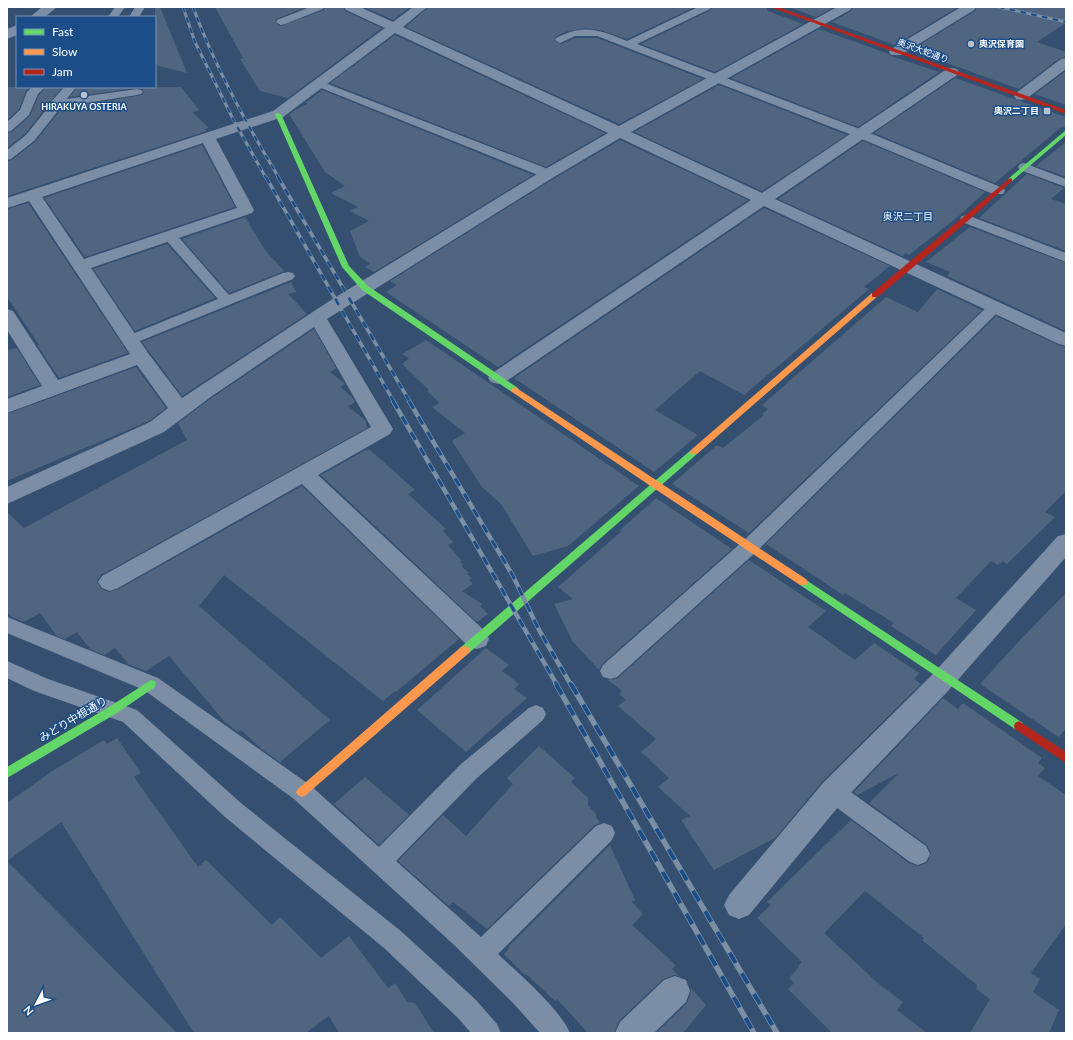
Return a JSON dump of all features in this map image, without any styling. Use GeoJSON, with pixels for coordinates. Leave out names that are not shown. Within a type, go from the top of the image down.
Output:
{"type":"FeatureCollection","features":[{"type":"Feature","properties":{"kind":"street"},"geometry":{"type":"LineString","coordinates":[[38,16],[51,7]]}},
{"type":"Feature","properties":{"kind":"street"},"geometry":{"type":"LineString","coordinates":[[350,7],[618,133],[1066,340]]}},
{"type":"Feature","properties":{"kind":"street"},"geometry":{"type":"LineString","coordinates":[[7,203],[278,114],[421,7]]}},
{"type":"Feature","properties":{"kind":"street","name":"奥沢大蛇通り"},"geometry":{"type":"LineString","coordinates":[[773,7],[1066,112]]}},
{"type":"Feature","properties":{"kind":"street"},"geometry":{"type":"LineString","coordinates":[[7,496],[157,427],[205,390],[317,317],[548,174],[618,133],[846,7]]}},
{"type":"Feature","properties":{"kind":"street"},"geometry":{"type":"LineString","coordinates":[[896,52],[970,7]]}},
{"type":"Feature","properties":{"kind":"street"},"geometry":{"type":"LineString","coordinates":[[7,35],[16,30]]}},
{"type":"Feature","properties":{"kind":"street"},"geometry":{"type":"LineString","coordinates":[[1020,96],[1066,62]]}},
{"type":"Feature","properties":{"kind":"street"},"geometry":{"type":"LineString","coordinates":[[498,378],[952,72]]}},
{"type":"Feature","properties":{"kind":"street"},"geometry":{"type":"LineString","coordinates":[[278,114],[346,267],[364,288],[655,485],[946,676],[1066,758]]}},
{"type":"Feature","properties":{"kind":"street"},"geometry":{"type":"LineString","coordinates":[[302,792],[907,267],[967,219],[1024,167],[1066,132]]}},
{"type":"Feature","properties":{"kind":"street"},"geometry":{"type":"LineString","coordinates":[[80,266],[246,210],[208,138]]}},
{"type":"Feature","properties":{"kind":"street"},"geometry":{"type":"LineString","coordinates":[[33,195],[141,357],[180,410]]}},
{"type":"Feature","properties":{"kind":"street"},"geometry":{"type":"LineString","coordinates":[[7,315],[54,389]]}},
{"type":"Feature","properties":{"kind":"street"},"geometry":{"type":"LineString","coordinates":[[110,582],[383,429],[317,317]]}},
{"type":"Feature","properties":{"kind":"street"},"geometry":{"type":"LineString","coordinates":[[7,406],[141,357]]}},
{"type":"Feature","properties":{"kind":"street"},"geometry":{"type":"LineString","coordinates":[[304,474],[477,639]]}},
{"type":"Feature","properties":{"kind":"street"},"geometry":{"type":"LineString","coordinates":[[739,905],[834,792],[946,676],[1066,542]]}},
{"type":"Feature","properties":{"kind":"street","name":"みどり中根通り"},"geometry":{"type":"LineString","coordinates":[[7,773],[113,710],[151,684]]}},
{"type":"Feature","properties":{"kind":"street"},"geometry":{"type":"LineString","coordinates":[[631,1033],[675,990]]}},
{"type":"Feature","properties":{"kind":"lane"},"geometry":{"type":"LineString","coordinates":[[114,16],[120,7]]}},
{"type":"Feature","properties":{"kind":"lane"},"geometry":{"type":"LineString","coordinates":[[135,16],[140,7]]}},
{"type":"Feature","properties":{"kind":"lane"},"geometry":{"type":"LineString","coordinates":[[281,22],[319,7]]}},
{"type":"Feature","properties":{"kind":"lane"},"geometry":{"type":"LineString","coordinates":[[627,44],[706,7]]}},
{"type":"Feature","properties":{"kind":"lane"},"geometry":{"type":"LineString","coordinates":[[560,40],[573,33],[598,33],[861,134],[998,191]]}},
{"type":"Feature","properties":{"kind":"lane"},"geometry":{"type":"LineString","coordinates":[[320,84],[548,174]]}},
{"type":"Feature","properties":{"kind":"lane"},"geometry":{"type":"LineString","coordinates":[[7,128],[25,112],[33,92],[38,88]]}},
{"type":"Feature","properties":{"kind":"lane"},"geometry":{"type":"LineString","coordinates":[[7,156],[30,138],[69,88]]}},
{"type":"Feature","properties":{"kind":"lane"},"geometry":{"type":"LineString","coordinates":[[56,104],[137,92]]}},
{"type":"Feature","properties":{"kind":"lane"},"geometry":{"type":"LineString","coordinates":[[1024,167],[1066,183]]}},
{"type":"Feature","properties":{"kind":"lane"},"geometry":{"type":"LineString","coordinates":[[967,219],[1066,258]]}},
{"type":"Feature","properties":{"kind":"lane"},"geometry":{"type":"LineString","coordinates":[[170,236],[227,301]]}},
{"type":"Feature","properties":{"kind":"lane"},"geometry":{"type":"LineString","coordinates":[[130,340],[288,276]]}},
{"type":"Feature","properties":{"kind":"lane"},"geometry":{"type":"LineString","coordinates":[[610,671],[749,547],[995,307]]}},
{"type":"Feature","properties":{"kind":"lane"},"geometry":{"type":"LineString","coordinates":[[7,625],[151,684],[302,792],[481,954],[522,994],[557,1033]]}},
{"type":"Feature","properties":{"kind":"lane"},"geometry":{"type":"LineString","coordinates":[[7,669],[41,685],[130,716],[233,810],[393,940],[468,1009],[488,1033]]}},
{"type":"Feature","properties":{"kind":"lane"},"geometry":{"type":"LineString","coordinates":[[380,862],[469,771],[536,714]]}},
{"type":"Feature","properties":{"kind":"lane"},"geometry":{"type":"LineString","coordinates":[[834,792],[918,854]]}},
{"type":"Feature","properties":{"kind":"lane"},"geometry":{"type":"LineString","coordinates":[[481,954],[604,833]]}},
{"type":"Feature","properties":{"kind":"building"},"geometry":{"type":"Polygon","coordinates":[[[155,7],[160,7],[187,73],[156,65],[155,7]]]}},
{"type":"Feature","properties":{"kind":"building"},"geometry":{"type":"Polygon","coordinates":[[[215,7],[306,7],[276,19],[275,22],[281,26],[324,10],[325,7],[343,7],[345,11],[382,28],[288,98],[260,91],[240,59],[243,58],[215,7]]]}},
{"type":"Feature","properties":{"kind":"building"},"geometry":{"type":"Polygon","coordinates":[[[364,7],[410,7],[393,20],[364,7]]]}},
{"type":"Feature","properties":{"kind":"building"},"geometry":{"type":"Polygon","coordinates":[[[428,7],[695,7],[627,39],[600,30],[584,28],[565,32],[555,37],[554,40],[561,44],[575,38],[597,38],[703,79],[619,124],[406,27],[428,7]]]}},
{"type":"Feature","properties":{"kind":"building"},"geometry":{"type":"Polygon","coordinates":[[[712,7],[766,7],[768,11],[803,24],[715,72],[641,44],[711,10],[712,7]]]}},
{"type":"Feature","properties":{"kind":"building"},"geometry":{"type":"Polygon","coordinates":[[[789,7],[834,7],[816,17],[789,7]]]}},
{"type":"Feature","properties":{"kind":"building"},"geometry":{"type":"Polygon","coordinates":[[[853,7],[958,7],[895,45],[832,22],[851,11],[853,7]]]}},
{"type":"Feature","properties":{"kind":"building"},"geometry":{"type":"Polygon","coordinates":[[[977,7],[1066,7],[1066,23],[1037,42],[1066,52],[1066,57],[1060,58],[1019,89],[911,50],[975,11],[977,7]]]}},
{"type":"Feature","properties":{"kind":"building"},"geometry":{"type":"Polygon","coordinates":[[[819,29],[939,72],[858,127],[731,78],[819,29]]]}},
{"type":"Feature","properties":{"kind":"building"},"geometry":{"type":"Polygon","coordinates":[[[395,35],[605,133],[546,167],[330,83],[395,35]]]}},
{"type":"Feature","properties":{"kind":"building"},"geometry":{"type":"Polygon","coordinates":[[[1066,71],[1066,105],[1035,94],[1066,71]]]}},
{"type":"Feature","properties":{"kind":"building"},"geometry":{"type":"Polygon","coordinates":[[[955,78],[1066,117],[1066,127],[1060,128],[995,183],[874,133],[955,78]]]}},
{"type":"Feature","properties":{"kind":"building"},"geometry":{"type":"Polygon","coordinates":[[[719,85],[847,135],[762,191],[634,132],[719,85]]]}},
{"type":"Feature","properties":{"kind":"building"},"geometry":{"type":"Polygon","coordinates":[[[7,87],[29,88],[26,91],[19,109],[7,120],[7,87]]]}},
{"type":"Feature","properties":{"kind":"building"},"geometry":{"type":"Polygon","coordinates":[[[181,87],[199,110],[192,112],[209,128],[205,129],[207,131],[7,196],[7,161],[12,160],[35,142],[62,108],[142,95],[144,92],[142,89],[137,88],[181,87]]]}},
{"type":"Feature","properties":{"kind":"building"},"geometry":{"type":"Polygon","coordinates":[[[45,88],[61,88],[25,134],[7,148],[7,133],[12,132],[30,116],[39,95],[45,88]]]}},
{"type":"Feature","properties":{"kind":"building"},"geometry":{"type":"Polygon","coordinates":[[[76,88],[137,88],[70,97],[76,88]]]}},
{"type":"Feature","properties":{"kind":"building"},"geometry":{"type":"Polygon","coordinates":[[[322,90],[533,175],[374,272],[365,267],[370,264],[360,257],[350,231],[369,221],[350,211],[358,207],[331,193],[345,186],[325,172],[289,114],[308,103],[305,103],[322,90]]]}},
{"type":"Feature","properties":{"kind":"building"},"geometry":{"type":"Polygon","coordinates":[[[620,140],[748,200],[498,367],[386,292],[397,285],[390,281],[555,178],[620,140]]]}},
{"type":"Feature","properties":{"kind":"building"},"geometry":{"type":"Polygon","coordinates":[[[863,141],[985,192],[960,215],[909,255],[906,253],[903,256],[778,199],[863,141]]]}},
{"type":"Feature","properties":{"kind":"building"},"geometry":{"type":"Polygon","coordinates":[[[1066,142],[1066,177],[1036,166],[1066,142]]]}},
{"type":"Feature","properties":{"kind":"building"},"geometry":{"type":"Polygon","coordinates":[[[202,145],[235,207],[85,257],[44,198],[202,145]]]}},
{"type":"Feature","properties":{"kind":"building"},"geometry":{"type":"Polygon","coordinates":[[[1027,174],[1064,188],[1051,199],[1066,204],[1066,251],[979,218],[1027,174]]]}},
{"type":"Feature","properties":{"kind":"building"},"geometry":{"type":"Polygon","coordinates":[[[28,203],[128,353],[59,378],[37,345],[39,345],[7,297],[7,209],[28,203]]]}},
{"type":"Feature","properties":{"kind":"building"},"geometry":{"type":"Polygon","coordinates":[[[764,208],[890,266],[864,287],[869,289],[744,395],[700,371],[655,410],[698,435],[654,472],[514,378],[764,208]]]}},
{"type":"Feature","properties":{"kind":"building"},"geometry":{"type":"Polygon","coordinates":[[[245,217],[265,250],[284,271],[229,293],[182,239],[245,217]]]}},
{"type":"Feature","properties":{"kind":"building"},"geometry":{"type":"Polygon","coordinates":[[[970,227],[1066,263],[1066,331],[947,276],[950,272],[926,262],[970,227]]]}},
{"type":"Feature","properties":{"kind":"building"},"geometry":{"type":"Polygon","coordinates":[[[167,244],[215,298],[135,331],[93,269],[167,244]]]}},
{"type":"Feature","properties":{"kind":"building"},"geometry":{"type":"Polygon","coordinates":[[[291,282],[296,292],[288,294],[307,314],[182,396],[142,342],[291,282]]]}},
{"type":"Feature","properties":{"kind":"building"},"geometry":{"type":"Polygon","coordinates":[[[937,289],[982,310],[749,533],[672,484],[717,445],[723,448],[764,415],[762,414],[768,409],[762,405],[886,297],[918,312],[937,289]]]}},
{"type":"Feature","properties":{"kind":"building"},"geometry":{"type":"Polygon","coordinates":[[[996,316],[1058,345],[1066,347],[1066,491],[1045,512],[1055,517],[1007,564],[1003,561],[998,565],[991,561],[956,598],[976,610],[936,655],[891,626],[894,623],[845,593],[843,595],[766,544],[996,316]]]}},
{"type":"Feature","properties":{"kind":"building"},"geometry":{"type":"Polygon","coordinates":[[[314,329],[336,368],[330,372],[345,384],[340,387],[352,397],[355,402],[348,406],[366,421],[367,428],[101,575],[97,581],[101,589],[109,592],[119,589],[302,486],[459,639],[396,692],[395,691],[383,701],[224,575],[199,606],[330,720],[280,762],[264,751],[241,730],[238,732],[224,721],[169,656],[146,671],[128,664],[115,648],[104,655],[90,649],[77,632],[65,639],[57,636],[40,613],[24,622],[12,617],[7,612],[7,512],[24,528],[187,440],[178,423],[213,397],[314,329]]]}},
{"type":"Feature","properties":{"kind":"building"},"geometry":{"type":"Polygon","coordinates":[[[426,340],[639,486],[568,546],[533,556],[501,504],[482,487],[452,441],[465,433],[432,407],[440,403],[402,364],[409,358],[402,354],[426,340]]]}},
{"type":"Feature","properties":{"kind":"building"},"geometry":{"type":"Polygon","coordinates":[[[17,348],[40,385],[7,397],[7,350],[17,348]]]}},
{"type":"Feature","properties":{"kind":"building"},"geometry":{"type":"Polygon","coordinates":[[[136,367],[166,408],[149,421],[7,481],[7,414],[136,367]]]}},
{"type":"Feature","properties":{"kind":"building"},"geometry":{"type":"Polygon","coordinates":[[[369,449],[415,490],[408,494],[446,529],[443,531],[453,542],[448,545],[462,561],[460,562],[463,565],[461,566],[472,578],[469,580],[473,584],[462,591],[482,604],[480,606],[488,614],[477,622],[321,475],[369,449]]]}},
{"type":"Feature","properties":{"kind":"building"},"geometry":{"type":"Polygon","coordinates":[[[656,498],[732,549],[602,664],[599,670],[573,642],[554,604],[573,599],[558,587],[623,530],[618,532],[656,498]]]}},
{"type":"Feature","properties":{"kind":"building"},"geometry":{"type":"Polygon","coordinates":[[[749,560],[826,611],[808,627],[855,660],[874,643],[919,673],[914,679],[921,684],[822,782],[775,838],[714,870],[681,820],[690,816],[658,787],[669,778],[641,752],[656,739],[618,706],[626,700],[619,694],[622,691],[608,680],[618,678],[749,560]]]}},
{"type":"Feature","properties":{"kind":"building"},"geometry":{"type":"Polygon","coordinates":[[[1066,593],[1066,728],[1059,737],[980,684],[1066,593]]]}},
{"type":"Feature","properties":{"kind":"building"},"geometry":{"type":"Polygon","coordinates":[[[486,648],[509,665],[502,671],[519,684],[514,689],[527,698],[466,752],[417,710],[486,648]]]}},
{"type":"Feature","properties":{"kind":"building"},"geometry":{"type":"Polygon","coordinates":[[[943,698],[958,709],[963,703],[1042,758],[1038,763],[1045,768],[1038,776],[1066,795],[1066,924],[1031,973],[1040,979],[1033,992],[1059,1010],[1049,1033],[970,1033],[990,999],[976,989],[977,985],[922,940],[924,938],[865,891],[824,933],[880,985],[903,1002],[897,1010],[927,1033],[832,1033],[788,989],[794,983],[789,978],[802,962],[757,918],[771,905],[767,902],[851,820],[909,863],[919,866],[927,863],[931,853],[927,845],[869,803],[899,773],[857,795],[854,792],[943,698]]]}},
{"type":"Feature","properties":{"kind":"building"},"geometry":{"type":"Polygon","coordinates":[[[117,738],[141,773],[134,777],[198,867],[206,860],[272,925],[280,917],[321,958],[349,936],[388,988],[395,983],[407,1002],[415,1003],[434,1033],[339,1033],[329,1016],[306,1033],[194,1033],[61,822],[7,861],[7,803],[54,770],[104,740],[107,744],[117,738]]]}},
{"type":"Feature","properties":{"kind":"building"},"geometry":{"type":"Polygon","coordinates":[[[539,746],[575,778],[571,782],[588,798],[588,805],[596,814],[596,817],[600,823],[595,825],[487,929],[453,902],[449,906],[398,861],[443,815],[466,836],[513,784],[507,778],[539,746]]]}},
{"type":"Feature","properties":{"kind":"building"},"geometry":{"type":"Polygon","coordinates":[[[365,777],[409,815],[379,845],[334,804],[365,777]]]}},
{"type":"Feature","properties":{"kind":"building"},"geometry":{"type":"Polygon","coordinates":[[[610,845],[635,900],[632,902],[643,914],[632,925],[676,965],[672,969],[679,976],[674,975],[663,979],[619,1021],[614,1033],[588,1033],[557,999],[555,1001],[526,974],[525,975],[504,954],[509,948],[508,947],[610,845]]]}},
{"type":"Feature","properties":{"kind":"building"},"geometry":{"type":"Polygon","coordinates":[[[7,861],[177,1033],[7,1033],[7,861]]]}},
{"type":"Feature","properties":{"kind":"building"},"geometry":{"type":"Polygon","coordinates":[[[691,988],[706,1005],[683,1033],[656,1033],[687,1003],[691,988]]]}},
{"type":"Feature","properties":{"kind":"railway"},"geometry":{"type":"LineString","coordinates":[[183,7],[195,42],[234,121],[266,178]]}},
{"type":"Feature","properties":{"kind":"railway"},"geometry":{"type":"LineString","coordinates":[[193,7],[221,73],[279,178]]}},
{"type":"Feature","properties":{"kind":"railway"},"geometry":{"type":"LineString","coordinates":[[999,7],[1066,22]]}},
{"type":"Feature","properties":{"kind":"railway"},"geometry":{"type":"LineString","coordinates":[[266,177],[394,402]]}},
{"type":"Feature","properties":{"kind":"railway"},"geometry":{"type":"LineString","coordinates":[[278,177],[410,402]]}},
{"type":"Feature","properties":{"kind":"railway"},"geometry":{"type":"LineString","coordinates":[[393,401],[557,685]]}},
{"type":"Feature","properties":{"kind":"railway"},"geometry":{"type":"LineString","coordinates":[[409,401],[513,576],[539,630],[571,685]]}},
{"type":"Feature","properties":{"kind":"railway"},"geometry":{"type":"LineString","coordinates":[[556,684],[754,1033]]}},
{"type":"Feature","properties":{"kind":"railway"},"geometry":{"type":"LineString","coordinates":[[571,684],[777,1033]]}},
{"type":"Feature","properties":{"kind":"traffic: fast"},"geometry":{"type":"LineString","coordinates":[[278,114],[346,267],[365,288],[515,390]]}},
{"type":"Feature","properties":{"kind":"traffic: fast"},"geometry":{"type":"LineString","coordinates":[[1010,180],[1066,132]]}},
{"type":"Feature","properties":{"kind":"traffic: fast"},"geometry":{"type":"LineString","coordinates":[[465,650],[694,452]]}},
{"type":"Feature","properties":{"kind":"traffic: fast"},"geometry":{"type":"LineString","coordinates":[[803,582],[1019,726]]}},
{"type":"Feature","properties":{"kind":"traffic: fast"},"geometry":{"type":"LineString","coordinates":[[7,773],[113,710],[151,684]]}},
{"type":"Feature","properties":{"kind":"traffic: slow"},"geometry":{"type":"LineString","coordinates":[[694,452],[875,295]]}},
{"type":"Feature","properties":{"kind":"traffic: slow"},"geometry":{"type":"LineString","coordinates":[[515,390],[655,485],[803,582]]}},
{"type":"Feature","properties":{"kind":"traffic: slow"},"geometry":{"type":"LineString","coordinates":[[302,792],[465,650]]}},
{"type":"Feature","properties":{"kind":"traffic: jam"},"geometry":{"type":"LineString","coordinates":[[773,7],[1066,112]]}},
{"type":"Feature","properties":{"kind":"traffic: jam"},"geometry":{"type":"LineString","coordinates":[[875,295],[967,219],[1010,180]]}},
{"type":"Feature","properties":{"kind":"traffic: jam"},"geometry":{"type":"LineString","coordinates":[[1019,726],[1066,758]]}},
{"type":"Feature","properties":{"kind":"place","name":"奥沢保育園"},"geometry":{"type":"Point","coordinates":[971,44]}},
{"type":"Feature","properties":{"kind":"place","name":"HIRAKUYA OSTERIA"},"geometry":{"type":"Point","coordinates":[84,95]}},
{"type":"Feature","properties":{"kind":"place","name":"奥沢二丁目"},"geometry":{"type":"Point","coordinates":[1047,111]}},
{"type":"Feature","properties":{"kind":"district","name":"奥沢二丁目"},"geometry":{"type":"Point","coordinates":[908,216]}}]}
